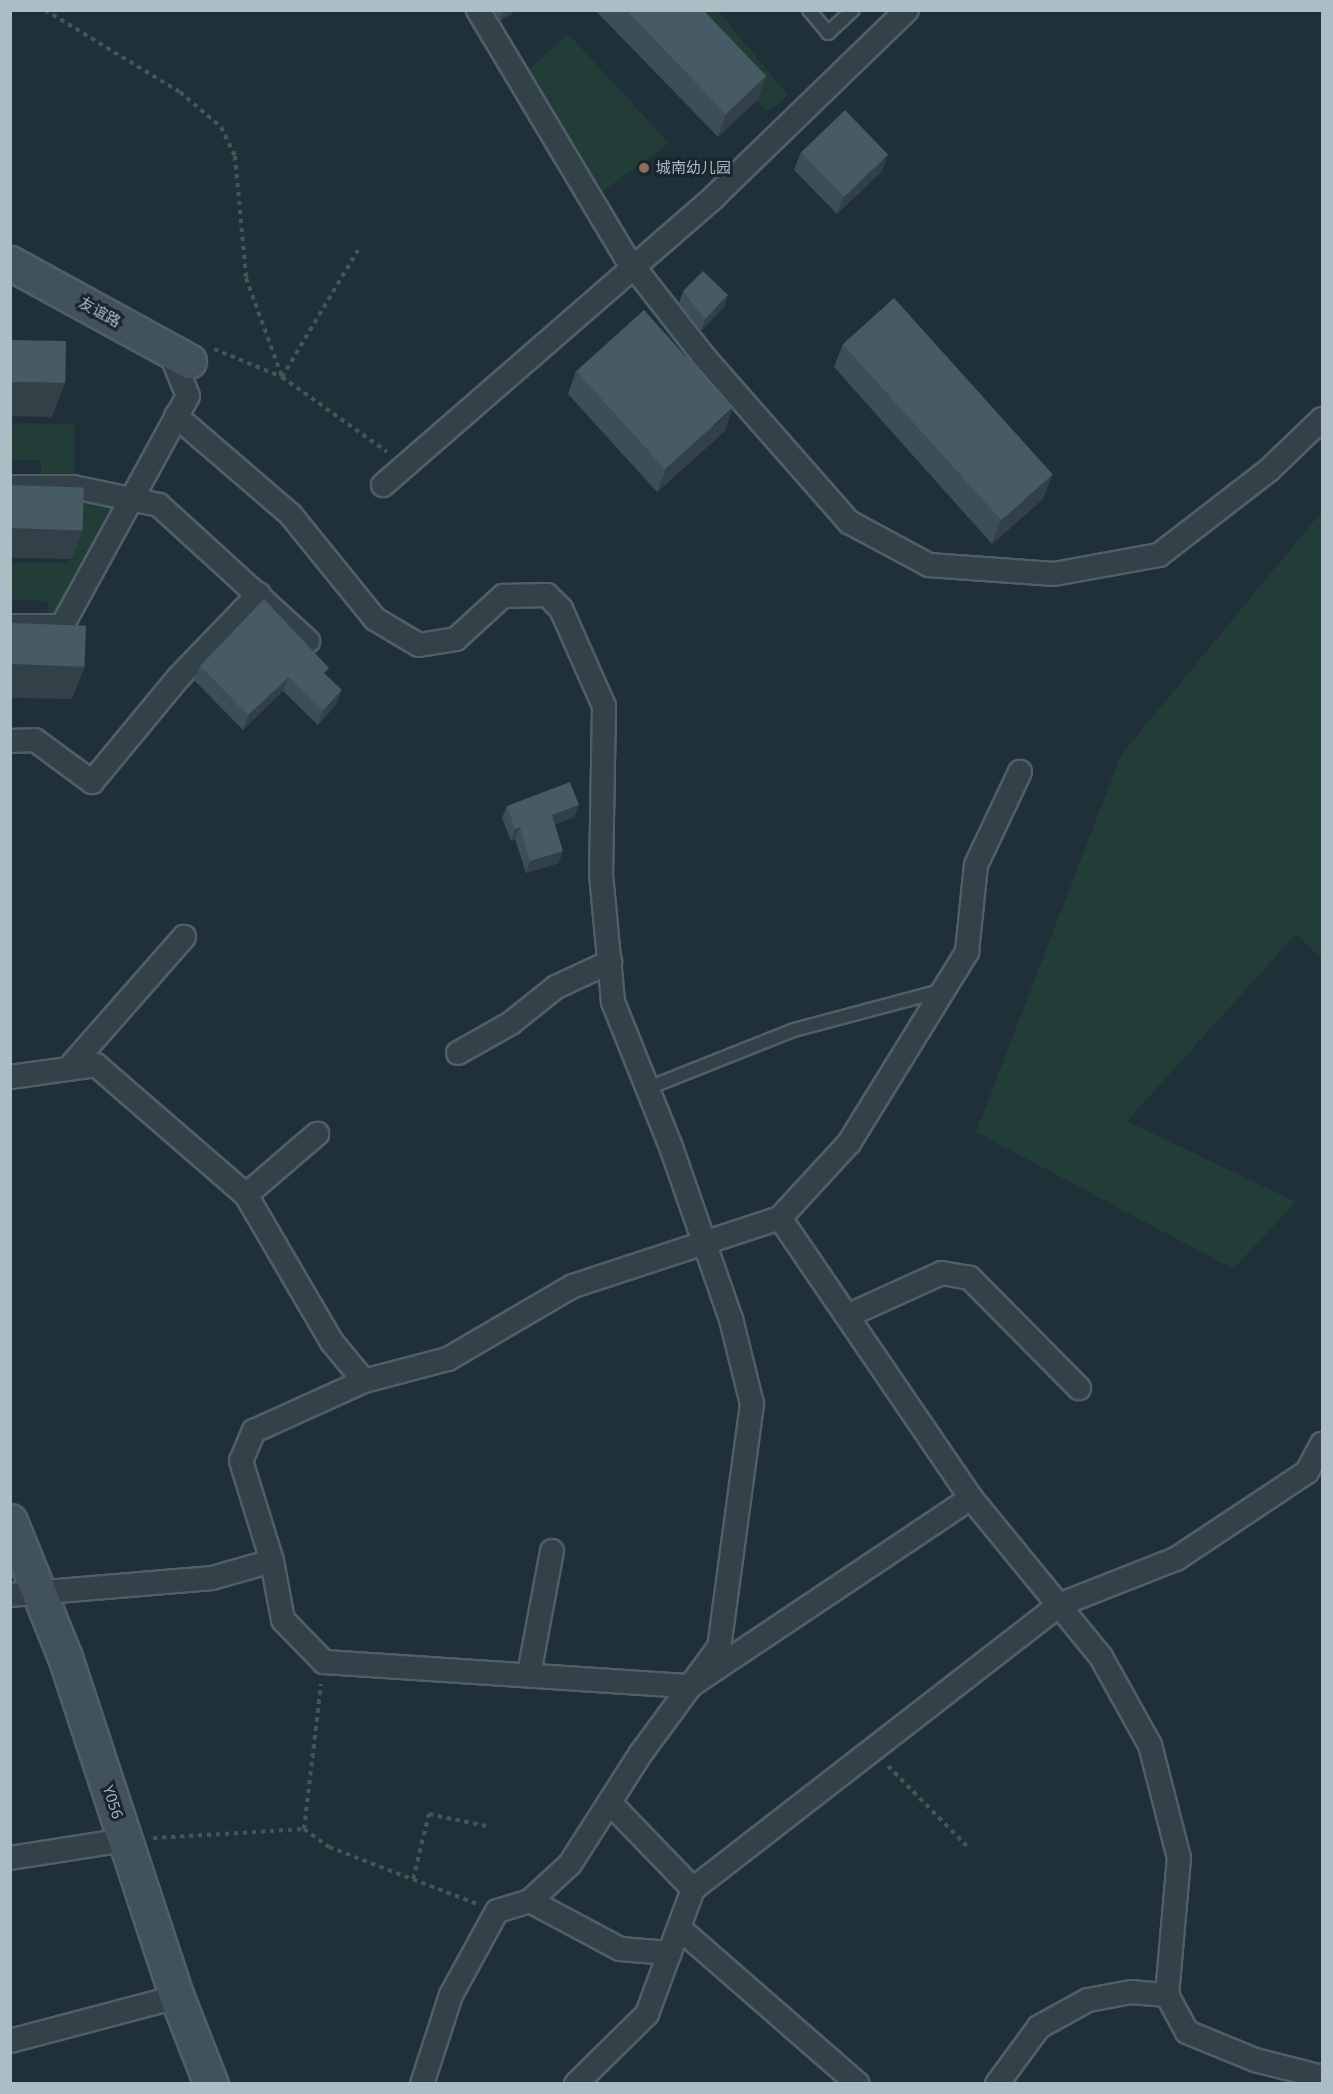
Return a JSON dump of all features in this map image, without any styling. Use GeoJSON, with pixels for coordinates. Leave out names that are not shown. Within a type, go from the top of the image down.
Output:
{"type":"FeatureCollection","features":[{"type":"Feature","properties":{"kind":"street"},"geometry":{"type":"LineString","coordinates":[[478,10],[634,267],[704,357],[849,522],[929,565],[1054,574],[1159,555],[1269,470],[1323,419]]}},
{"type":"Feature","properties":{"kind":"street"},"geometry":{"type":"LineString","coordinates":[[383,485],[715,196],[907,10]]}},
{"type":"Feature","properties":{"kind":"street","name":"友谊路"},"geometry":{"type":"LineString","coordinates":[[10,263],[188,352]]}},
{"type":"Feature","properties":{"kind":"street"},"geometry":{"type":"LineString","coordinates":[[10,626],[62,627],[131,496],[188,396],[188,352]]}},
{"type":"Feature","properties":{"kind":"street"},"geometry":{"type":"LineString","coordinates":[[176,416],[290,514],[375,619],[419,645],[456,639],[503,596],[547,595],[561,609],[604,706],[601,874],[614,1002],[703,1240],[730,1319],[752,1404],[719,1647],[690,1686],[570,1864],[530,1901],[497,1911],[451,1995],[422,2084]]}},
{"type":"Feature","properties":{"kind":"street"},"geometry":{"type":"LineString","coordinates":[[10,487],[73,487],[131,496],[159,505],[308,641]]}},
{"type":"Feature","properties":{"kind":"street"},"geometry":{"type":"LineString","coordinates":[[10,741],[35,740],[92,782],[179,677],[259,594]]}},
{"type":"Feature","properties":{"kind":"street"},"geometry":{"type":"LineString","coordinates":[[971,1498],[690,1686],[324,1662],[283,1620],[272,1561],[241,1461],[254,1431],[364,1381],[448,1359],[573,1286],[703,1240],[780,1218],[849,1143],[967,952],[976,865],[1020,772]]}},
{"type":"Feature","properties":{"kind":"street"},"geometry":{"type":"LineString","coordinates":[[68,1069],[184,937]]}},
{"type":"Feature","properties":{"kind":"street"},"geometry":{"type":"LineString","coordinates":[[458,1053],[511,1023],[556,987],[610,962]]}},
{"type":"Feature","properties":{"kind":"street"},"geometry":{"type":"LineString","coordinates":[[10,1077],[96,1065],[246,1195],[332,1342],[364,1381]]}},
{"type":"Feature","properties":{"kind":"street"},"geometry":{"type":"LineString","coordinates":[[246,1195],[316,1134]]}},
{"type":"Feature","properties":{"kind":"street"},"geometry":{"type":"LineString","coordinates":[[780,1218],[971,1498],[1101,1657],[1150,1745],[1179,1858],[1167,1995],[1187,2032],[1274,2074],[1323,2077]]}},
{"type":"Feature","properties":{"kind":"street"},"geometry":{"type":"LineString","coordinates":[[847,1316],[942,1273],[970,1278],[1079,1388]]}},
{"type":"Feature","properties":{"kind":"street"},"geometry":{"type":"LineString","coordinates":[[576,2084],[647,2014],[693,1889],[1059,1605],[1176,1559],[1307,1472],[1323,1444]]}},
{"type":"Feature","properties":{"kind":"street","name":"Y056"},"geometry":{"type":"LineString","coordinates":[[10,1521],[25,1595],[65,1657],[177,1997],[211,2084]]}},
{"type":"Feature","properties":{"kind":"street"},"geometry":{"type":"LineString","coordinates":[[529,1674],[552,1551]]}},
{"type":"Feature","properties":{"kind":"street"},"geometry":{"type":"LineString","coordinates":[[25,1595],[212,1578],[272,1561]]}},
{"type":"Feature","properties":{"kind":"street"},"geometry":{"type":"LineString","coordinates":[[610,1803],[693,1889]]}},
{"type":"Feature","properties":{"kind":"street"},"geometry":{"type":"LineString","coordinates":[[10,1858],[125,1840]]}},
{"type":"Feature","properties":{"kind":"street"},"geometry":{"type":"LineString","coordinates":[[530,1901],[620,1949],[670,1953]]}},
{"type":"Feature","properties":{"kind":"street"},"geometry":{"type":"LineString","coordinates":[[679,1928],[858,2084]]}},
{"type":"Feature","properties":{"kind":"street"},"geometry":{"type":"LineString","coordinates":[[996,2084],[1040,2027],[1088,2000],[1131,1992],[1167,1995]]}},
{"type":"Feature","properties":{"kind":"street"},"geometry":{"type":"LineString","coordinates":[[10,2041],[177,1997]]}},
{"type":"Feature","properties":{"kind":"lane"},"geometry":{"type":"LineString","coordinates":[[809,10],[828,33],[853,10]]}},
{"type":"Feature","properties":{"kind":"lane"},"geometry":{"type":"LineString","coordinates":[[648,1088],[794,1030],[942,991]]}},
{"type":"Feature","properties":{"kind":"path"},"geometry":{"type":"LineString","coordinates":[[45,10],[180,92],[221,127],[235,156],[246,278],[282,376]]}},
{"type":"Feature","properties":{"kind":"path"},"geometry":{"type":"LineString","coordinates":[[282,376],[358,250]]}},
{"type":"Feature","properties":{"kind":"path"},"geometry":{"type":"LineString","coordinates":[[188,352],[282,376],[406,466]]}},
{"type":"Feature","properties":{"kind":"path"},"geometry":{"type":"LineString","coordinates":[[304,1829],[324,1662]]}},
{"type":"Feature","properties":{"kind":"path"},"geometry":{"type":"LineString","coordinates":[[872,1750],[967,1846]]}},
{"type":"Feature","properties":{"kind":"path"},"geometry":{"type":"LineString","coordinates":[[413,1879],[429,1814],[486,1826]]}},
{"type":"Feature","properties":{"kind":"path"},"geometry":{"type":"LineString","coordinates":[[125,1840],[304,1829],[328,1847],[497,1911]]}},
{"type":"Feature","properties":{"kind":"green space"},"geometry":{"type":"Polygon","coordinates":[[[674,11],[718,11],[788,95],[767,112],[674,11]]]}},
{"type":"Feature","properties":{"kind":"green space"},"geometry":{"type":"Polygon","coordinates":[[[568,34],[669,143],[603,191],[529,69],[568,34]]]}},
{"type":"Feature","properties":{"kind":"green space"},"geometry":{"type":"Polygon","coordinates":[[[11,423],[74,424],[74,478],[41,477],[41,460],[11,460],[11,423]]]}},
{"type":"Feature","properties":{"kind":"green space"},"geometry":{"type":"Polygon","coordinates":[[[71,499],[108,503],[112,513],[62,605],[47,618],[48,601],[11,600],[11,563],[69,563],[71,499]]]}},
{"type":"Feature","properties":{"kind":"green space"},"geometry":{"type":"Polygon","coordinates":[[[1322,511],[1322,959],[1296,934],[1127,1121],[1296,1202],[1233,1269],[976,1132],[1121,755],[1322,511]]]}},
{"type":"Feature","properties":{"kind":"building"},"geometry":{"type":"Polygon","coordinates":[[[626,10],[703,10],[766,76],[726,114],[626,10]]]}},
{"type":"Feature","properties":{"kind":"building"},"geometry":{"type":"Polygon","coordinates":[[[845,110],[888,155],[844,197],[801,152],[845,110]]]}},
{"type":"Feature","properties":{"kind":"building"},"geometry":{"type":"Polygon","coordinates":[[[703,271],[728,295],[705,319],[683,291],[703,271]]]}},
{"type":"Feature","properties":{"kind":"building"},"geometry":{"type":"Polygon","coordinates":[[[894,298],[1053,474],[1001,520],[843,344],[894,298]]]}},
{"type":"Feature","properties":{"kind":"building"},"geometry":{"type":"Polygon","coordinates":[[[644,310],[732,408],[665,469],[576,371],[644,310]]]}},
{"type":"Feature","properties":{"kind":"building"},"geometry":{"type":"Polygon","coordinates":[[[10,340],[66,341],[65,383],[10,382],[10,340]]]}},
{"type":"Feature","properties":{"kind":"building"},"geometry":{"type":"Polygon","coordinates":[[[10,485],[84,488],[82,531],[10,528],[10,485]]]}},
{"type":"Feature","properties":{"kind":"building"},"geometry":{"type":"Polygon","coordinates":[[[264,599],[329,668],[324,673],[342,690],[323,710],[289,677],[248,715],[200,666],[264,599]]]}},
{"type":"Feature","properties":{"kind":"building"},"geometry":{"type":"Polygon","coordinates":[[[10,623],[86,626],[85,667],[10,664],[10,623]]]}},
{"type":"Feature","properties":{"kind":"building"},"geometry":{"type":"Polygon","coordinates":[[[570,782],[579,805],[552,815],[563,851],[530,861],[520,827],[515,829],[507,806],[570,782]]]}},
{"type":"Feature","properties":{"kind":"place","name":"城南幼儿园"},"geometry":{"type":"Point","coordinates":[644,168]}}]}
